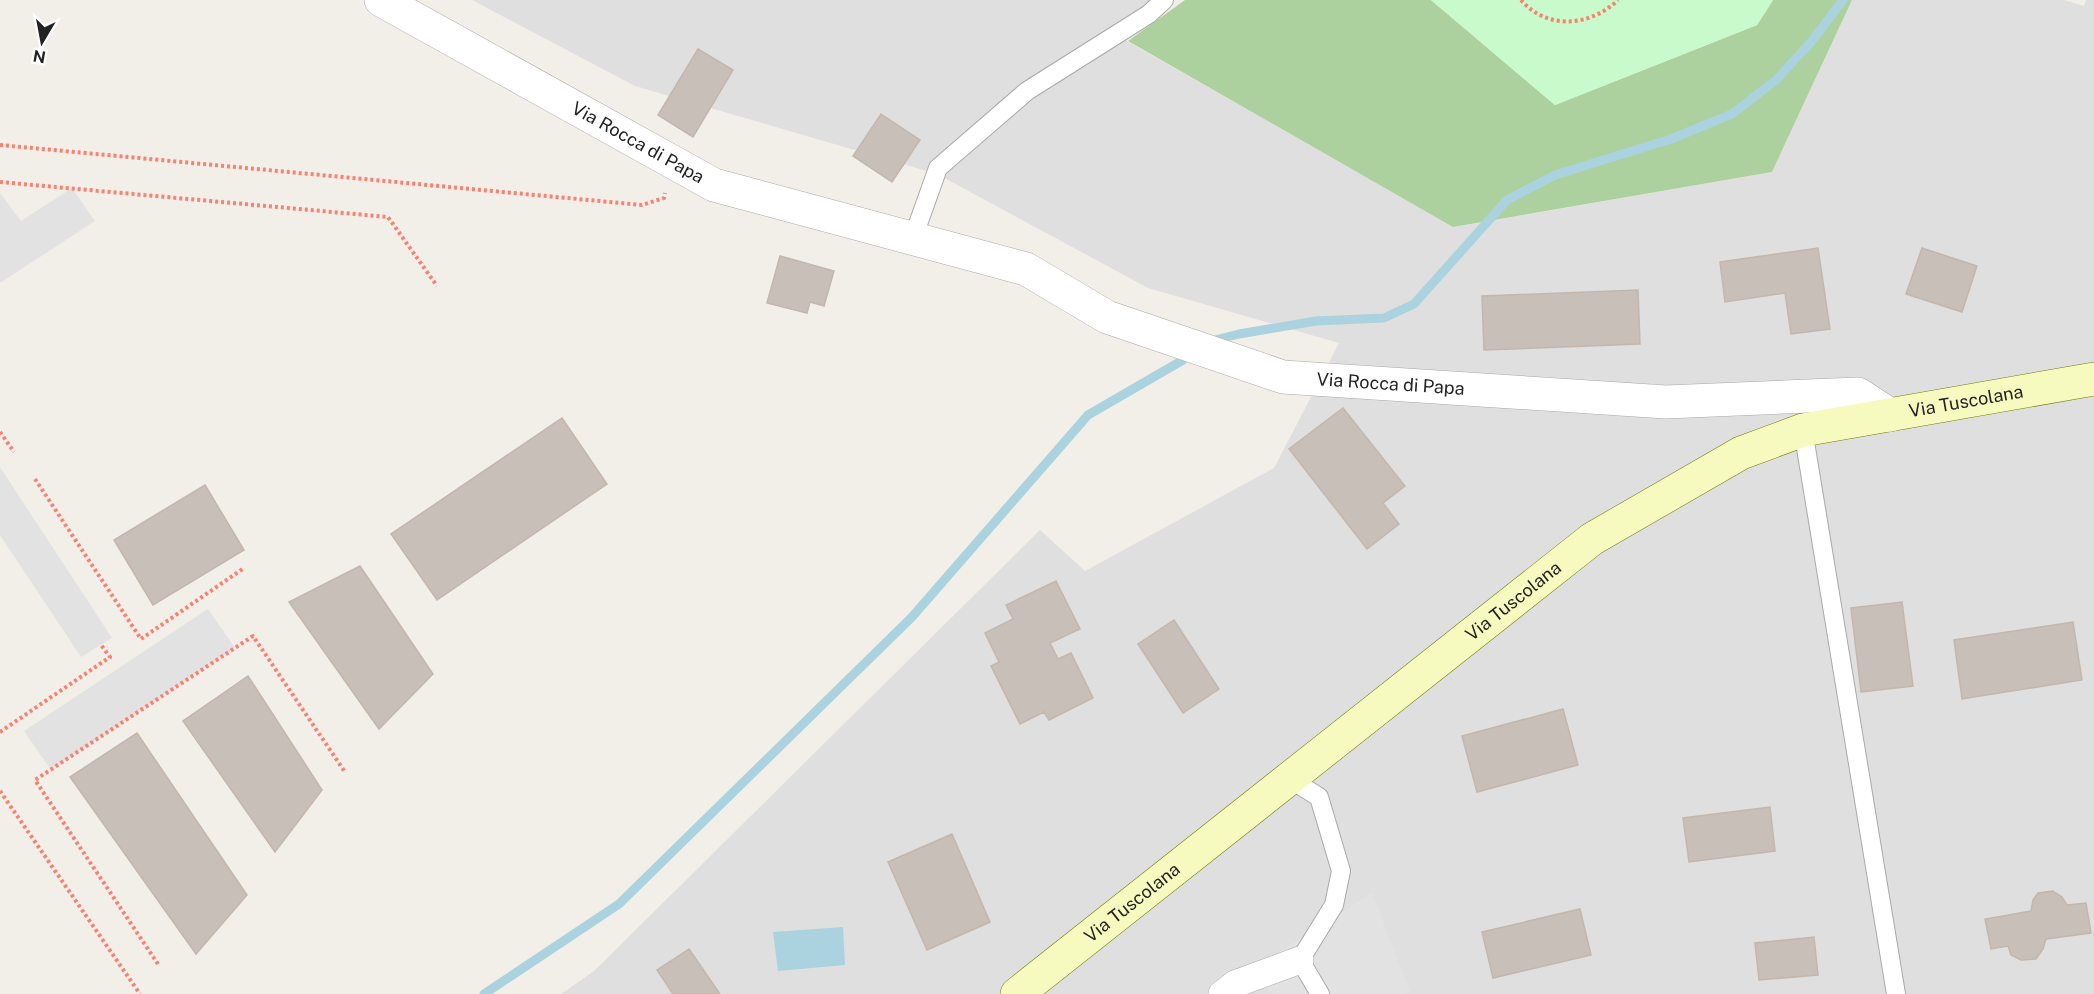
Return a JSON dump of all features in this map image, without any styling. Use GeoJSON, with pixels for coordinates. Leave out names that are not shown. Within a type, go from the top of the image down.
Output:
{"type":"FeatureCollection","features":[{"type":"Feature","properties":{"kind":"main road","name":"Via Tuscolana"},"geometry":{"type":"LineString","coordinates":[[1017,994],[1592,539],[1742,453],[1803,430],[2094,379]]}},
{"type":"Feature","properties":{"kind":"street","name":"Via Rocca di Papa"},"geometry":{"type":"LineString","coordinates":[[381,0],[714,184],[1026,269],[1107,317],[1283,377],[1666,402],[1858,394],[1890,415]]}},
{"type":"Feature","properties":{"kind":"street"},"geometry":{"type":"LineString","coordinates":[[1222,994],[1234,984],[1300,960]]}},
{"type":"Feature","properties":{"kind":"lane"},"geometry":{"type":"LineString","coordinates":[[913,238],[938,168],[1027,91],[1149,14],[1164,0]]}},
{"type":"Feature","properties":{"kind":"lane"},"geometry":{"type":"LineString","coordinates":[[1803,430],[1896,994]]}},
{"type":"Feature","properties":{"kind":"lane"},"geometry":{"type":"LineString","coordinates":[[1290,778],[1318,797],[1341,871],[1334,905],[1300,960],[1320,994]]}},
{"type":"Feature","properties":{"kind":"path"},"geometry":{"type":"LineString","coordinates":[[1521,0],[1542,16],[1564,22],[1586,20],[1607,11],[1618,0]]}},
{"type":"Feature","properties":{"kind":"path"},"geometry":{"type":"LineString","coordinates":[[0,145],[642,205],[664,198],[665,191]]}},
{"type":"Feature","properties":{"kind":"path"},"geometry":{"type":"LineString","coordinates":[[0,182],[388,217],[437,286]]}},
{"type":"Feature","properties":{"kind":"path"},"geometry":{"type":"LineString","coordinates":[[0,432],[14,452]]}},
{"type":"Feature","properties":{"kind":"path"},"geometry":{"type":"LineString","coordinates":[[35,479],[141,639],[244,568]]}},
{"type":"Feature","properties":{"kind":"path"},"geometry":{"type":"LineString","coordinates":[[158,964],[35,780],[254,636],[345,772]]}},
{"type":"Feature","properties":{"kind":"path"},"geometry":{"type":"LineString","coordinates":[[0,732],[110,657],[101,645]]}},
{"type":"Feature","properties":{"kind":"path"},"geometry":{"type":"LineString","coordinates":[[0,791],[140,994]]}},
{"type":"Feature","properties":{"kind":"shaded area"},"geometry":{"type":"Polygon","coordinates":[[[472,0],[1159,0],[1116,35],[1454,227],[1772,172],[1852,0],[2064,0],[2084,6],[2086,0],[2094,0],[2094,994],[561,994],[594,971],[1040,530],[1085,571],[1274,468],[1339,343],[1148,288],[937,174],[635,86],[472,0]]]}},
{"type":"Feature","properties":{"kind":"shaded area"},"geometry":{"type":"Polygon","coordinates":[[[72,188],[95,221],[0,283],[0,193],[21,221],[72,188]]]}},
{"type":"Feature","properties":{"kind":"shaded area"},"geometry":{"type":"Polygon","coordinates":[[[0,467],[112,638],[81,657],[0,535],[0,467]]]}},
{"type":"Feature","properties":{"kind":"shaded area"},"geometry":{"type":"Polygon","coordinates":[[[208,609],[235,648],[51,770],[24,731],[208,609]]]}},
{"type":"Feature","properties":{"kind":"shaded area"},"geometry":{"type":"Polygon","coordinates":[[[1372,893],[1410,991],[1404,994],[1272,994],[1253,969],[1372,893]]]}},
{"type":"Feature","properties":{"kind":"green space"},"geometry":{"type":"Polygon","coordinates":[[[1185,0],[1431,0],[1555,105],[1757,25],[1773,0],[1852,0],[1772,172],[1453,227],[1128,41],[1185,0]]]}},
{"type":"Feature","properties":{"kind":"green space"},"geometry":{"type":"Polygon","coordinates":[[[1431,0],[1773,0],[1757,25],[1555,105],[1431,0]]]}},
{"type":"Feature","properties":{"kind":"water"},"geometry":{"type":"Polygon","coordinates":[[[843,927],[845,965],[778,971],[773,932],[843,927]]]}},
{"type":"Feature","properties":{"kind":"building"},"geometry":{"type":"Polygon","coordinates":[[[698,49],[733,70],[693,137],[658,115],[698,49]]]}},
{"type":"Feature","properties":{"kind":"building"},"geometry":{"type":"Polygon","coordinates":[[[881,114],[920,140],[892,182],[853,156],[881,114]]]}},
{"type":"Feature","properties":{"kind":"building"},"geometry":{"type":"Polygon","coordinates":[[[1818,248],[1830,329],[1791,334],[1785,293],[1725,302],[1720,262],[1818,248]]]}},
{"type":"Feature","properties":{"kind":"building"},"geometry":{"type":"Polygon","coordinates":[[[1922,248],[1977,266],[1962,312],[1906,294],[1922,248]]]}},
{"type":"Feature","properties":{"kind":"building"},"geometry":{"type":"Polygon","coordinates":[[[780,256],[834,271],[824,306],[810,302],[807,313],[767,303],[780,256]]]}},
{"type":"Feature","properties":{"kind":"building"},"geometry":{"type":"Polygon","coordinates":[[[1638,290],[1640,344],[1484,350],[1482,296],[1638,290]]]}},
{"type":"Feature","properties":{"kind":"building"},"geometry":{"type":"Polygon","coordinates":[[[1343,408],[1405,486],[1383,503],[1399,524],[1367,549],[1289,449],[1343,408]]]}},
{"type":"Feature","properties":{"kind":"building"},"geometry":{"type":"Polygon","coordinates":[[[562,418],[607,484],[437,600],[391,534],[562,418]]]}},
{"type":"Feature","properties":{"kind":"building"},"geometry":{"type":"Polygon","coordinates":[[[205,485],[244,550],[153,605],[114,540],[205,485]]]}},
{"type":"Feature","properties":{"kind":"building"},"geometry":{"type":"Polygon","coordinates":[[[360,566],[433,674],[379,729],[289,602],[360,566]]]}},
{"type":"Feature","properties":{"kind":"building"},"geometry":{"type":"Polygon","coordinates":[[[1056,581],[1080,629],[1050,643],[1058,659],[1071,653],[1093,698],[1049,720],[1044,712],[1020,724],[991,666],[999,662],[985,633],[1013,619],[1006,605],[1056,581]]]}},
{"type":"Feature","properties":{"kind":"building"},"geometry":{"type":"Polygon","coordinates":[[[1902,602],[1913,686],[1861,692],[1851,608],[1902,602]]]}},
{"type":"Feature","properties":{"kind":"building"},"geometry":{"type":"Polygon","coordinates":[[[1174,620],[1219,689],[1183,713],[1138,644],[1174,620]]]}},
{"type":"Feature","properties":{"kind":"building"},"geometry":{"type":"Polygon","coordinates":[[[2073,622],[2082,680],[1962,699],[1954,640],[2073,622]]]}},
{"type":"Feature","properties":{"kind":"building"},"geometry":{"type":"Polygon","coordinates":[[[248,676],[322,790],[275,852],[183,721],[248,676]]]}},
{"type":"Feature","properties":{"kind":"building"},"geometry":{"type":"Polygon","coordinates":[[[1563,709],[1578,765],[1477,792],[1462,736],[1563,709]]]}},
{"type":"Feature","properties":{"kind":"building"},"geometry":{"type":"Polygon","coordinates":[[[137,733],[247,895],[196,954],[70,777],[137,733]]]}},
{"type":"Feature","properties":{"kind":"building"},"geometry":{"type":"Polygon","coordinates":[[[1770,807],[1775,851],[1689,862],[1683,818],[1770,807]]]}},
{"type":"Feature","properties":{"kind":"building"},"geometry":{"type":"Polygon","coordinates":[[[952,834],[990,922],[927,950],[888,862],[952,834]]]}},
{"type":"Feature","properties":{"kind":"building"},"geometry":{"type":"Polygon","coordinates":[[[2053,891],[2062,897],[2067,905],[2086,903],[2091,933],[2046,939],[2036,959],[2021,960],[2011,955],[2008,946],[1991,949],[1985,919],[2031,911],[2033,900],[2038,893],[2053,891]]]}},
{"type":"Feature","properties":{"kind":"building"},"geometry":{"type":"Polygon","coordinates":[[[1580,909],[1591,955],[1493,978],[1482,932],[1580,909]]]}},
{"type":"Feature","properties":{"kind":"building"},"geometry":{"type":"Polygon","coordinates":[[[1814,937],[1818,975],[1759,980],[1755,943],[1814,937]]]}},
{"type":"Feature","properties":{"kind":"building"},"geometry":{"type":"Polygon","coordinates":[[[689,949],[720,994],[673,994],[657,970],[689,949]]]}},
{"type":"Feature","properties":{"kind":"waterway"},"geometry":{"type":"LineString","coordinates":[[1211,341],[1316,321],[1384,318],[1414,304],[1507,200],[1555,175],[1671,139],[1732,114],[1776,80],[1811,42],[1843,0]]}},
{"type":"Feature","properties":{"kind":"waterway"},"geometry":{"type":"LineString","coordinates":[[484,994],[619,904],[912,617],[1088,415],[1183,360]]}}]}
